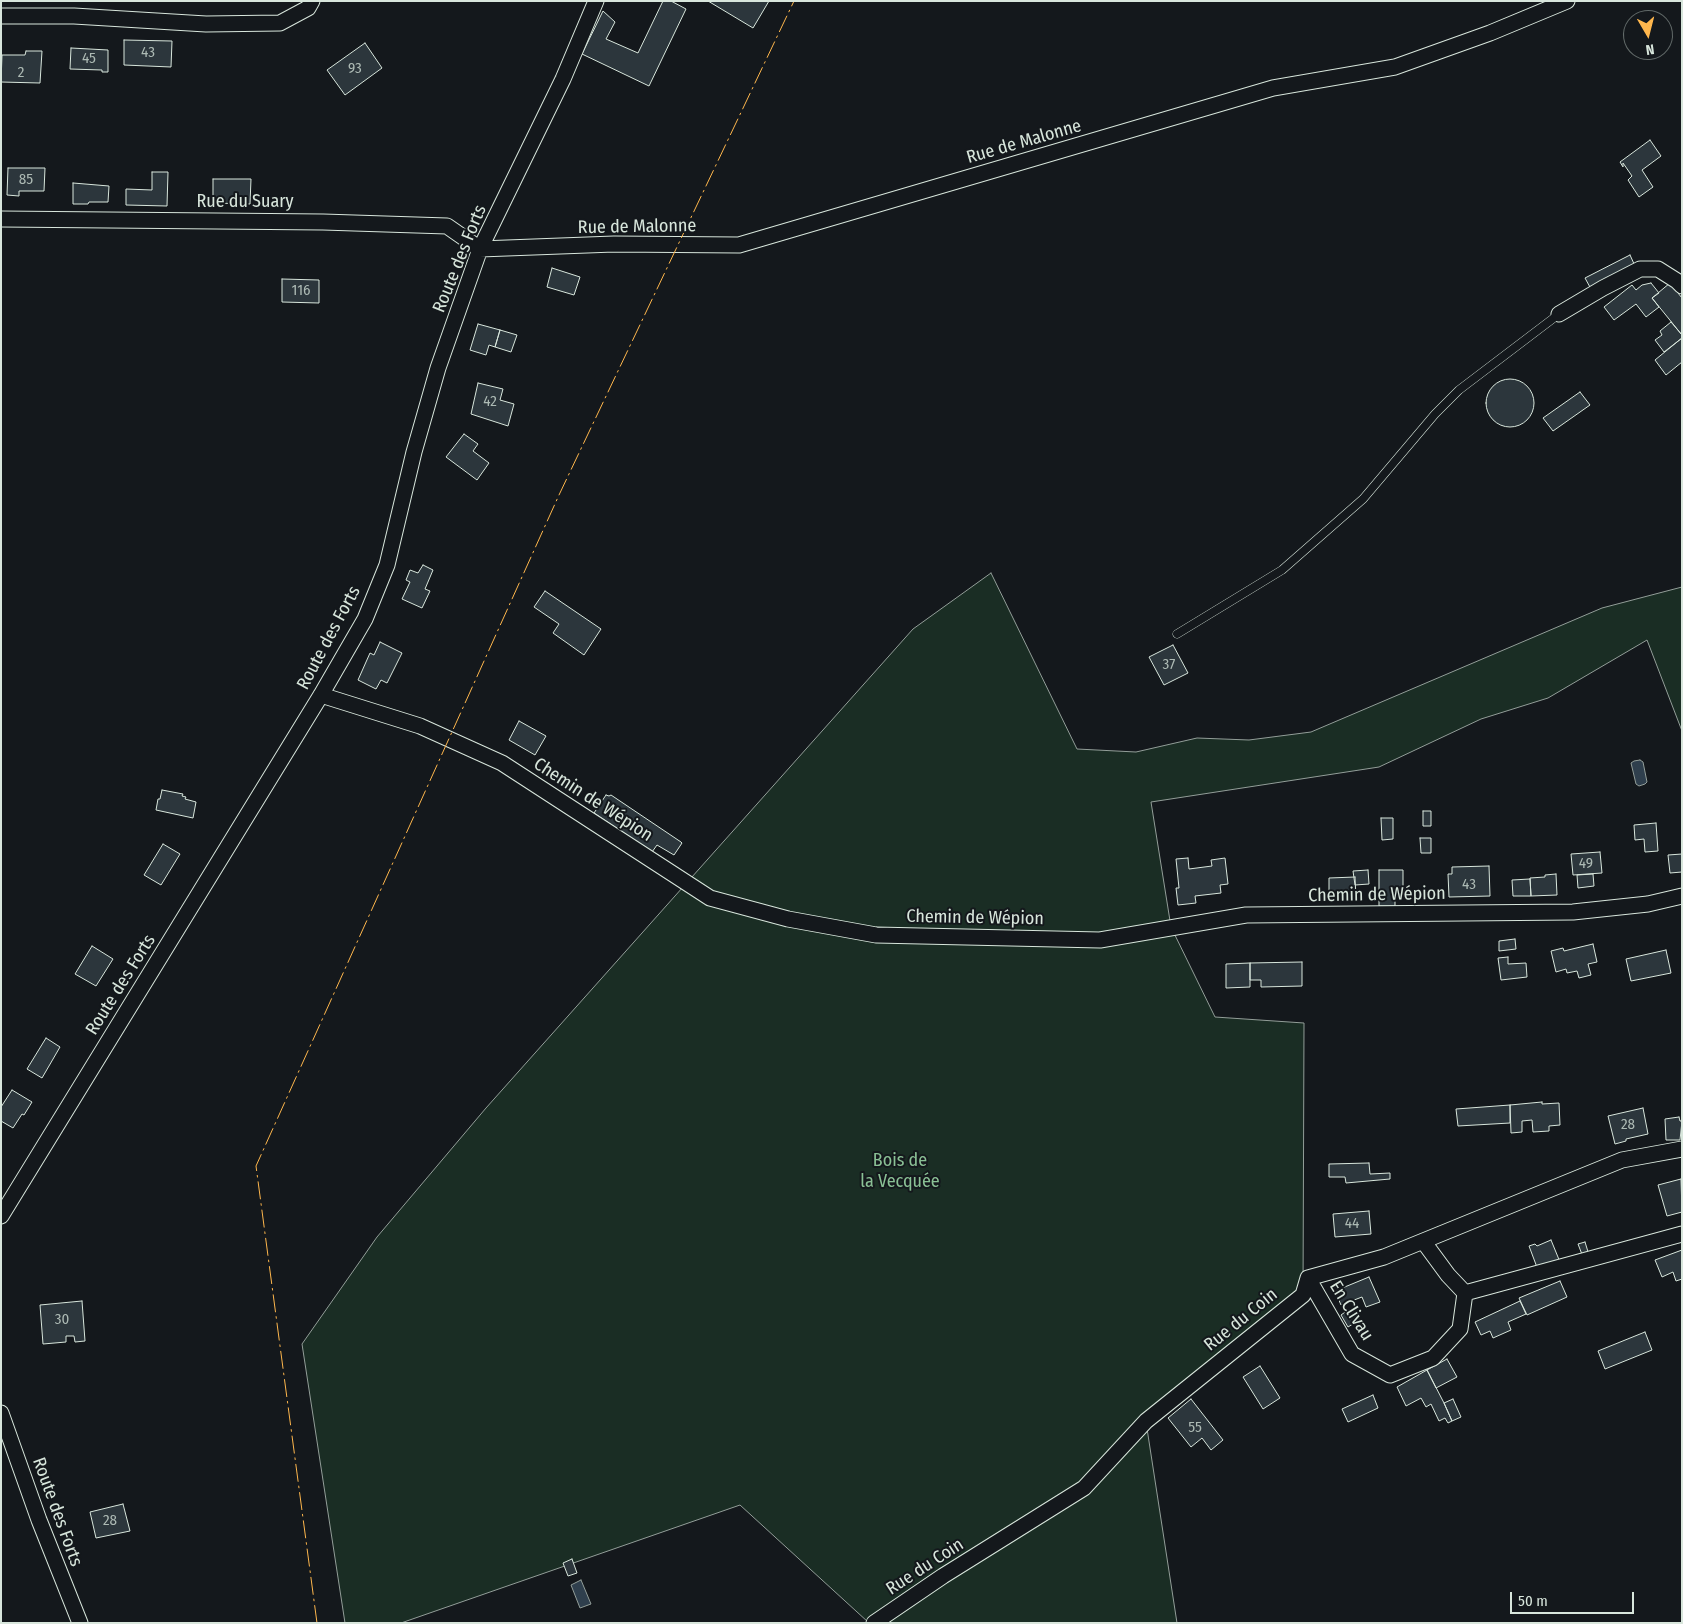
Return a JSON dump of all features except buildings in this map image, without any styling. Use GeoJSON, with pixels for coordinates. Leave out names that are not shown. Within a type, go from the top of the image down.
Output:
{"type":"FeatureCollection","features":[{"type":"Feature","properties":{"kind":"street"},"geometry":{"type":"LineString","coordinates":[[1,16],[74,16],[206,24],[280,23],[308,8],[312,1]]}},
{"type":"Feature","properties":{"kind":"street","name":"Route des Forts"},"geometry":{"type":"LineString","coordinates":[[1,1216],[321,695],[365,619],[387,564],[414,452],[435,377],[480,249],[563,79],[596,1]]}},
{"type":"Feature","properties":{"kind":"street","name":"Rue de Malonne"},"geometry":{"type":"LineString","coordinates":[[480,249],[614,244],[739,245],[1273,88],[1396,66],[1490,33],[1567,1]]}},
{"type":"Feature","properties":{"kind":"street","name":"Rue du Suary"},"geometry":{"type":"LineString","coordinates":[[1,219],[323,222],[447,226],[480,249]]}},
{"type":"Feature","properties":{"kind":"street"},"geometry":{"type":"LineString","coordinates":[[1559,314],[1603,288],[1640,270],[1658,269],[1678,281],[1682,286]]}},
{"type":"Feature","properties":{"kind":"street","name":"Chemin de Wépion"},"geometry":{"type":"LineString","coordinates":[[321,695],[420,726],[502,763],[710,898],[788,919],[876,934],[1100,940],[1246,915],[1573,912],[1648,904],[1682,896]]}},
{"type":"Feature","properties":{"kind":"street"},"geometry":{"type":"LineString","coordinates":[[1308,1278],[1384,1257],[1622,1160],[1682,1148]]}},
{"type":"Feature","properties":{"kind":"street"},"geometry":{"type":"LineString","coordinates":[[1423,1241],[1448,1275],[1466,1293],[1682,1234]]}},
{"type":"Feature","properties":{"kind":"street","name":"En Clivau"},"geometry":{"type":"LineString","coordinates":[[1308,1278],[1352,1354],[1390,1375],[1433,1358],[1460,1329],[1466,1293]]}},
{"type":"Feature","properties":{"kind":"street","name":"Rue du Coin"},"geometry":{"type":"LineString","coordinates":[[874,1623],[943,1576],[1084,1488],[1146,1422],[1303,1295],[1308,1278]]}},
{"type":"Feature","properties":{"kind":"street","name":"Route des Forts"},"geometry":{"type":"LineString","coordinates":[[1,1413],[39,1520],[80,1623]]}},
{"type":"Feature","properties":{"kind":"lane"},"geometry":{"type":"LineString","coordinates":[[1177,634],[1282,570],[1363,499],[1435,414],[1459,390],[1559,314]]}},
{"type":"Feature","properties":{"kind":"green space","name":"Bois de la Vecquée"},"geometry":{"type":"Polygon","coordinates":[[[991,573],[1077,749],[1136,752],[1197,738],[1249,740],[1311,732],[1602,608],[1682,587],[1682,731],[1647,640],[1548,698],[1481,719],[1379,767],[1151,802],[1171,927],[1215,1017],[1304,1023],[1303,1295],[1146,1422],[1177,1623],[867,1623],[740,1505],[401,1623],[345,1623],[302,1344],[377,1237],[486,1108],[913,629],[991,573]]]}},
{"type":"Feature","properties":{"kind":"water"},"geometry":{"type":"Polygon","coordinates":[[[1640,760],[1643,762],[1647,782],[1639,786],[1636,784],[1631,763],[1640,760]]]}},
{"type":"Feature","properties":{"kind":"water"},"geometry":{"type":"Polygon","coordinates":[[[581,1580],[591,1604],[580,1608],[571,1585],[581,1580]]]}},
{"type":"Feature","properties":{"kind":"power"},"geometry":{"type":"LineString","coordinates":[[317,1623],[256,1166],[559,495],[794,1]]}}]}
